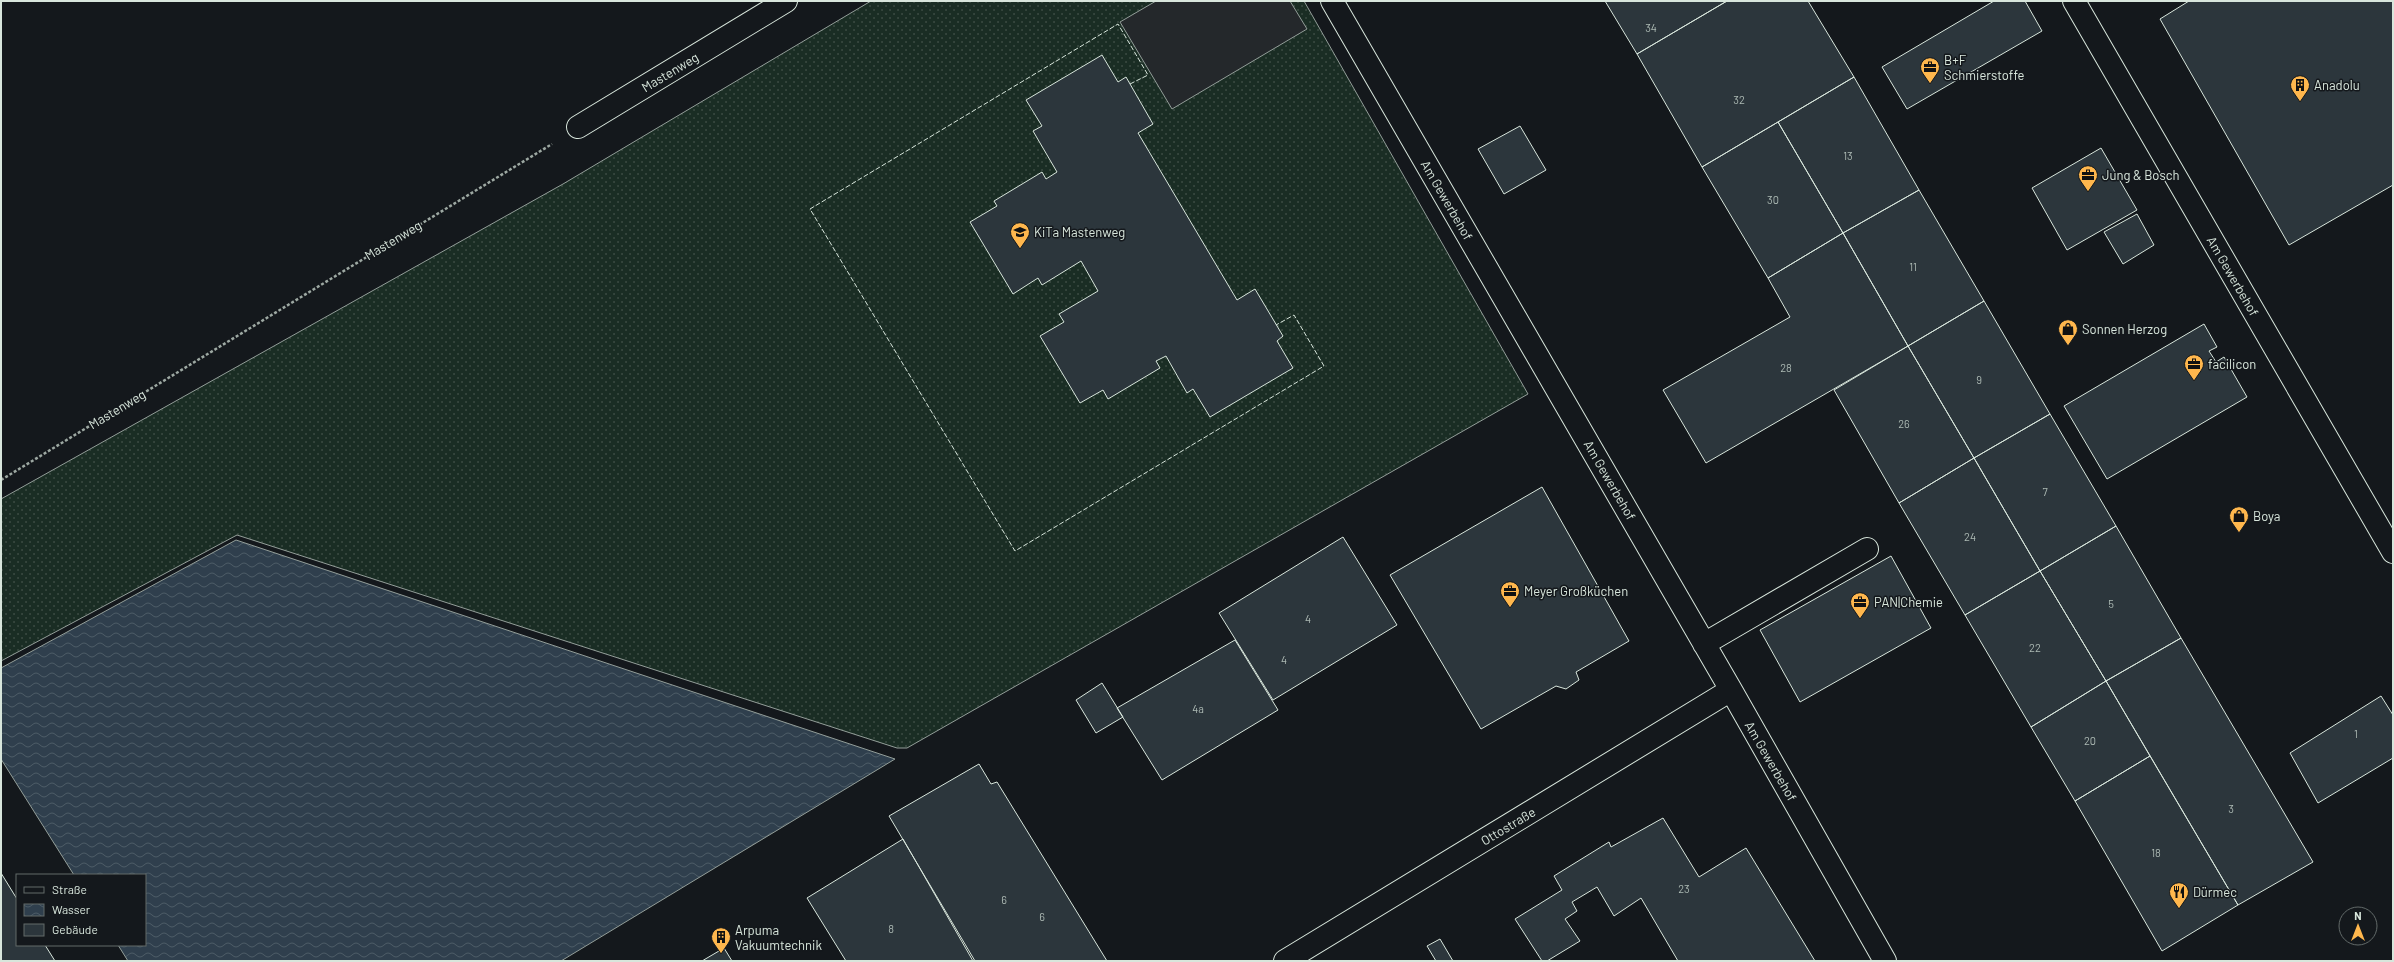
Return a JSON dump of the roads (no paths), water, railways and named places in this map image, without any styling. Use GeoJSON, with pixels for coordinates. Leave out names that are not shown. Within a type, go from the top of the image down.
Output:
{"type":"FeatureCollection","features":[{"type":"Feature","properties":{"kind":"street","name":"Mastenweg"},"geometry":{"type":"LineString","coordinates":[[578,127],[786,1]]}},
{"type":"Feature","properties":{"kind":"street","name":"Am Gewerbehof"},"geometry":{"type":"LineString","coordinates":[[1332,1],[1732,690],[1885,961]]}},
{"type":"Feature","properties":{"kind":"street","name":"Am Gewerbehof"},"geometry":{"type":"LineString","coordinates":[[2074,1],[2393,552]]}},
{"type":"Feature","properties":{"kind":"street"},"geometry":{"type":"LineString","coordinates":[[1704,644],[1867,549]]}},
{"type":"Feature","properties":{"kind":"street","name":"Ottostraße"},"geometry":{"type":"LineString","coordinates":[[1284,961],[1732,690]]}},
{"type":"Feature","properties":{"kind":"water"},"geometry":{"type":"Polygon","coordinates":[[[236,540],[895,759],[561,961],[128,961],[119,946],[146,946],[146,874],[73,874],[1,759],[1,668],[236,540]]]}},
{"type":"Feature","properties":{"kind":"place","name":"B+F Schmierstoffe"},"geometry":{"type":"Point","coordinates":[1930,84]}},
{"type":"Feature","properties":{"kind":"place","name":"Anadolu"},"geometry":{"type":"Point","coordinates":[2300,102]}},
{"type":"Feature","properties":{"kind":"place","name":"Jung & Bosch"},"geometry":{"type":"Point","coordinates":[2088,192]}},
{"type":"Feature","properties":{"kind":"place","name":"KiTa Mastenweg"},"geometry":{"type":"Point","coordinates":[1020,249]}},
{"type":"Feature","properties":{"kind":"place","name":"Sonnen Herzog"},"geometry":{"type":"Point","coordinates":[2068,346]}},
{"type":"Feature","properties":{"kind":"place","name":"facilicon"},"geometry":{"type":"Point","coordinates":[2194,381]}},
{"type":"Feature","properties":{"kind":"place","name":"Boya"},"geometry":{"type":"Point","coordinates":[2239,533]}},
{"type":"Feature","properties":{"kind":"place","name":"Meyer Großküchen"},"geometry":{"type":"Point","coordinates":[1510,608]}},
{"type":"Feature","properties":{"kind":"place","name":"PAN|Chemie"},"geometry":{"type":"Point","coordinates":[1860,619]}},
{"type":"Feature","properties":{"kind":"place","name":"Dürmec"},"geometry":{"type":"Point","coordinates":[2179,909]}},
{"type":"Feature","properties":{"kind":"place","name":"Arpuma Vakuumtechnik"},"geometry":{"type":"Point","coordinates":[721,954]}}]}
